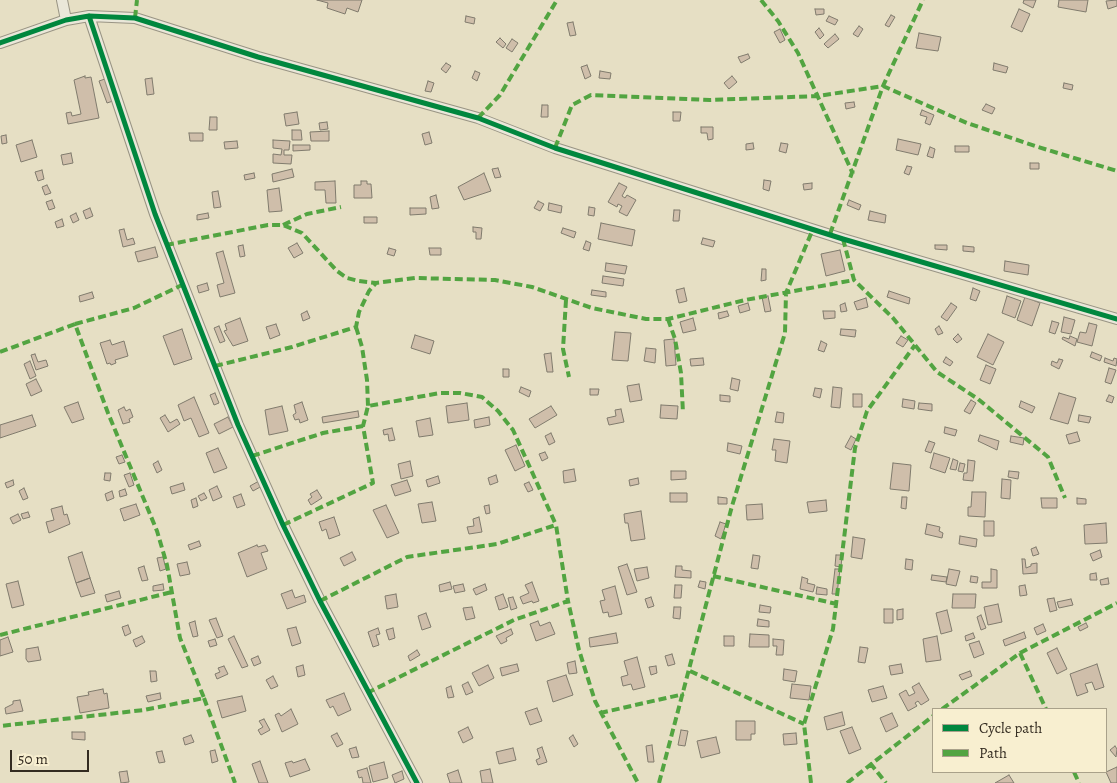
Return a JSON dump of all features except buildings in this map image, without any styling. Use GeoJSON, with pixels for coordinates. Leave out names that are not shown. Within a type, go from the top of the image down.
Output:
{"type":"FeatureCollection","features":[{"type":"Feature","properties":{"kind":"street"},"geometry":{"type":"LineString","coordinates":[[62,0],[66,20]]}},
{"type":"Feature","properties":{"kind":"street"},"geometry":{"type":"LineString","coordinates":[[89,16],[155,214],[238,426],[320,601],[417,783]]}},
{"type":"Feature","properties":{"kind":"street"},"geometry":{"type":"LineString","coordinates":[[0,43],[66,20],[89,16],[135,18],[258,58],[478,118],[555,148],[843,239],[1117,319]]}},
{"type":"Feature","properties":{"kind":"marked path"},"geometry":{"type":"LineString","coordinates":[[135,18],[137,0]]}},
{"type":"Feature","properties":{"kind":"marked path"},"geometry":{"type":"LineString","coordinates":[[478,118],[500,95],[557,0]]}},
{"type":"Feature","properties":{"kind":"marked path"},"geometry":{"type":"LineString","coordinates":[[761,0],[778,21],[798,53],[853,174]]}},
{"type":"Feature","properties":{"kind":"marked path"},"geometry":{"type":"LineString","coordinates":[[830,234],[883,86],[923,0]]}},
{"type":"Feature","properties":{"kind":"marked path"},"geometry":{"type":"LineString","coordinates":[[555,148],[572,105],[591,95],[710,100],[818,96],[883,86],[967,123],[1117,171]]}},
{"type":"Feature","properties":{"kind":"marked path"},"geometry":{"type":"LineString","coordinates":[[283,225],[307,214],[341,207]]}},
{"type":"Feature","properties":{"kind":"marked path"},"geometry":{"type":"LineString","coordinates":[[166,245],[268,225],[283,225],[302,233],[337,271],[347,278],[376,283],[415,278],[495,280],[532,287],[592,308],[646,319],[668,319],[745,300],[854,280]]}},
{"type":"Feature","properties":{"kind":"marked path"},"geometry":{"type":"LineString","coordinates":[[659,783],[732,506],[785,333],[786,293],[813,229]]}},
{"type":"Feature","properties":{"kind":"marked path"},"geometry":{"type":"LineString","coordinates":[[843,239],[854,280],[893,318],[937,372],[978,399],[1048,457],[1065,498]]}},
{"type":"Feature","properties":{"kind":"marked path"},"geometry":{"type":"LineString","coordinates":[[215,366],[292,347],[356,327],[359,312],[369,291],[376,283]]}},
{"type":"Feature","properties":{"kind":"marked path"},"geometry":{"type":"LineString","coordinates":[[75,324],[134,308],[182,285]]}},
{"type":"Feature","properties":{"kind":"marked path"},"geometry":{"type":"LineString","coordinates":[[566,300],[563,349],[569,377]]}},
{"type":"Feature","properties":{"kind":"marked path"},"geometry":{"type":"LineString","coordinates":[[668,319],[675,339],[681,373],[683,413]]}},
{"type":"Feature","properties":{"kind":"marked path"},"geometry":{"type":"LineString","coordinates":[[0,352],[75,324],[108,413],[157,531],[167,565],[180,638],[204,698],[144,710],[0,726]]}},
{"type":"Feature","properties":{"kind":"marked path"},"geometry":{"type":"LineString","coordinates":[[356,327],[362,347],[367,380],[368,406]]}},
{"type":"Feature","properties":{"kind":"marked path"},"geometry":{"type":"LineString","coordinates":[[811,783],[804,724],[833,629],[855,448],[867,411],[915,345]]}},
{"type":"Feature","properties":{"kind":"marked path"},"geometry":{"type":"LineString","coordinates":[[283,525],[373,483],[363,426],[368,406],[440,393],[460,393],[482,397],[498,411],[513,430],[556,525]]}},
{"type":"Feature","properties":{"kind":"marked path"},"geometry":{"type":"LineString","coordinates":[[252,456],[323,433],[363,426]]}},
{"type":"Feature","properties":{"kind":"marked path"},"geometry":{"type":"LineString","coordinates":[[320,601],[407,557],[497,544],[556,525],[568,601]]}},
{"type":"Feature","properties":{"kind":"marked path"},"geometry":{"type":"LineString","coordinates":[[713,576],[837,604]]}},
{"type":"Feature","properties":{"kind":"marked path"},"geometry":{"type":"LineString","coordinates":[[0,635],[172,592]]}},
{"type":"Feature","properties":{"kind":"marked path"},"geometry":{"type":"LineString","coordinates":[[367,693],[514,620],[568,601],[579,650],[595,701],[638,783]]}},
{"type":"Feature","properties":{"kind":"marked path"},"geometry":{"type":"LineString","coordinates":[[943,708],[1020,653],[1117,603]]}},
{"type":"Feature","properties":{"kind":"marked path"},"geometry":{"type":"LineString","coordinates":[[1020,653],[1046,708]]}},
{"type":"Feature","properties":{"kind":"marked path"},"geometry":{"type":"LineString","coordinates":[[690,671],[804,724]]}},
{"type":"Feature","properties":{"kind":"marked path"},"geometry":{"type":"LineString","coordinates":[[600,713],[684,694]]}},
{"type":"Feature","properties":{"kind":"marked path"},"geometry":{"type":"LineString","coordinates":[[204,698],[235,783]]}},
{"type":"Feature","properties":{"kind":"marked path"},"geometry":{"type":"LineString","coordinates":[[847,783],[932,717]]}},
{"type":"Feature","properties":{"kind":"marked path"},"geometry":{"type":"LineString","coordinates":[[870,763],[886,783]]}},
{"type":"Feature","properties":{"kind":"marked path"},"geometry":{"type":"LineString","coordinates":[[1074,773],[1079,783]]}},
{"type":"Feature","properties":{"kind":"cycle path"},"geometry":{"type":"LineString","coordinates":[[89,16],[155,214],[238,425],[320,601],[417,783]]}},
{"type":"Feature","properties":{"kind":"cycle path"},"geometry":{"type":"LineString","coordinates":[[0,43],[66,20],[89,16],[135,18],[258,57],[478,118],[555,148],[843,239],[1117,319]]}}]}
